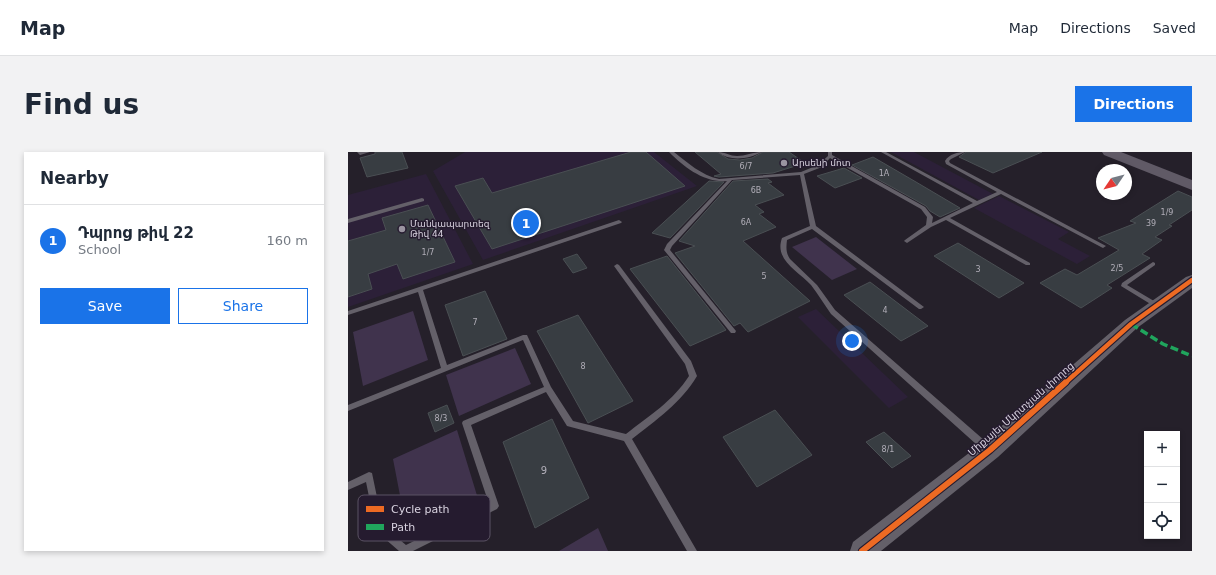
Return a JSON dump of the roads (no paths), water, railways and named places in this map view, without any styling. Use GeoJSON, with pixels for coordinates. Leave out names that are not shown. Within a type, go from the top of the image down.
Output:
{"type":"FeatureCollection","features":[{"type":"Feature","properties":{"kind":"highway"},"geometry":{"type":"LineString","coordinates":[[1109,152],[1192,185]]}},
{"type":"Feature","properties":{"kind":"highway"},"geometry":{"type":"LineString","coordinates":[[1130,152],[1192,176]]}},
{"type":"Feature","properties":{"kind":"street","name":"Միքայել Մկրտչյան փողոց"},"geometry":{"type":"LineString","coordinates":[[862,551],[990,450],[1132,324],[1192,280]]}},
{"type":"Feature","properties":{"kind":"lane"},"geometry":{"type":"LineString","coordinates":[[359,152],[360,154],[368,152]]}},
{"type":"Feature","properties":{"kind":"lane"},"geometry":{"type":"LineString","coordinates":[[672,152],[701,176],[709,179],[731,179],[802,173],[820,166],[830,154],[923,208],[930,217],[929,226]]}},
{"type":"Feature","properties":{"kind":"lane"},"geometry":{"type":"LineString","coordinates":[[720,152],[728,157],[737,158],[760,152]]}},
{"type":"Feature","properties":{"kind":"lane"},"geometry":{"type":"LineString","coordinates":[[883,152],[977,203]]}},
{"type":"Feature","properties":{"kind":"lane"},"geometry":{"type":"LineString","coordinates":[[963,152],[949,158],[947,160],[948,164],[1103,246]]}},
{"type":"Feature","properties":{"kind":"lane"},"geometry":{"type":"LineString","coordinates":[[802,173],[813,227],[921,307]]}},
{"type":"Feature","properties":{"kind":"lane"},"geometry":{"type":"LineString","coordinates":[[731,179],[669,245],[667,250],[733,331]]}},
{"type":"Feature","properties":{"kind":"lane"},"geometry":{"type":"LineString","coordinates":[[907,241],[929,226],[1001,192]]}},
{"type":"Feature","properties":{"kind":"lane"},"geometry":{"type":"LineString","coordinates":[[348,221],[422,200]]}},
{"type":"Feature","properties":{"kind":"lane"},"geometry":{"type":"LineString","coordinates":[[946,218],[1028,264]]}},
{"type":"Feature","properties":{"kind":"lane"},"geometry":{"type":"LineString","coordinates":[[348,313],[619,222]]}},
{"type":"Feature","properties":{"kind":"lane"},"geometry":{"type":"LineString","coordinates":[[813,227],[784,239],[782,253],[789,262],[815,285],[833,312],[990,450]]}},
{"type":"Feature","properties":{"kind":"lane"},"geometry":{"type":"LineString","coordinates":[[1153,264],[1124,284],[1124,286],[1157,306]]}},
{"type":"Feature","properties":{"kind":"lane"},"geometry":{"type":"LineString","coordinates":[[617,266],[688,363],[693,376],[686,389],[669,405],[627,438]]}},
{"type":"Feature","properties":{"kind":"lane"},"geometry":{"type":"LineString","coordinates":[[420,289],[446,369]]}},
{"type":"Feature","properties":{"kind":"lane"},"geometry":{"type":"LineString","coordinates":[[348,408],[525,338],[548,388],[570,424],[627,438],[692,551]]}},
{"type":"Feature","properties":{"kind":"lane"},"geometry":{"type":"LineString","coordinates":[[490,508],[494,506],[466,423],[548,388]]}},
{"type":"Feature","properties":{"kind":"lane"},"geometry":{"type":"LineString","coordinates":[[348,486],[369,476],[373,495]]}},
{"type":"Feature","properties":{"kind":"lane"},"geometry":{"type":"LineString","coordinates":[[394,541],[405,550],[423,541]]}},
{"type":"Feature","properties":{"kind":"place","name":"Արսենի մոտ"},"geometry":{"type":"Point","coordinates":[784,163]}},
{"type":"Feature","properties":{"kind":"place","name":"Դպրոց թիվ 22"},"geometry":{"type":"Point","coordinates":[526,223]}},
{"type":"Feature","properties":{"kind":"place","name":"Մանկապարտեզ Թիվ 44"},"geometry":{"type":"Point","coordinates":[402,229]}}]}
